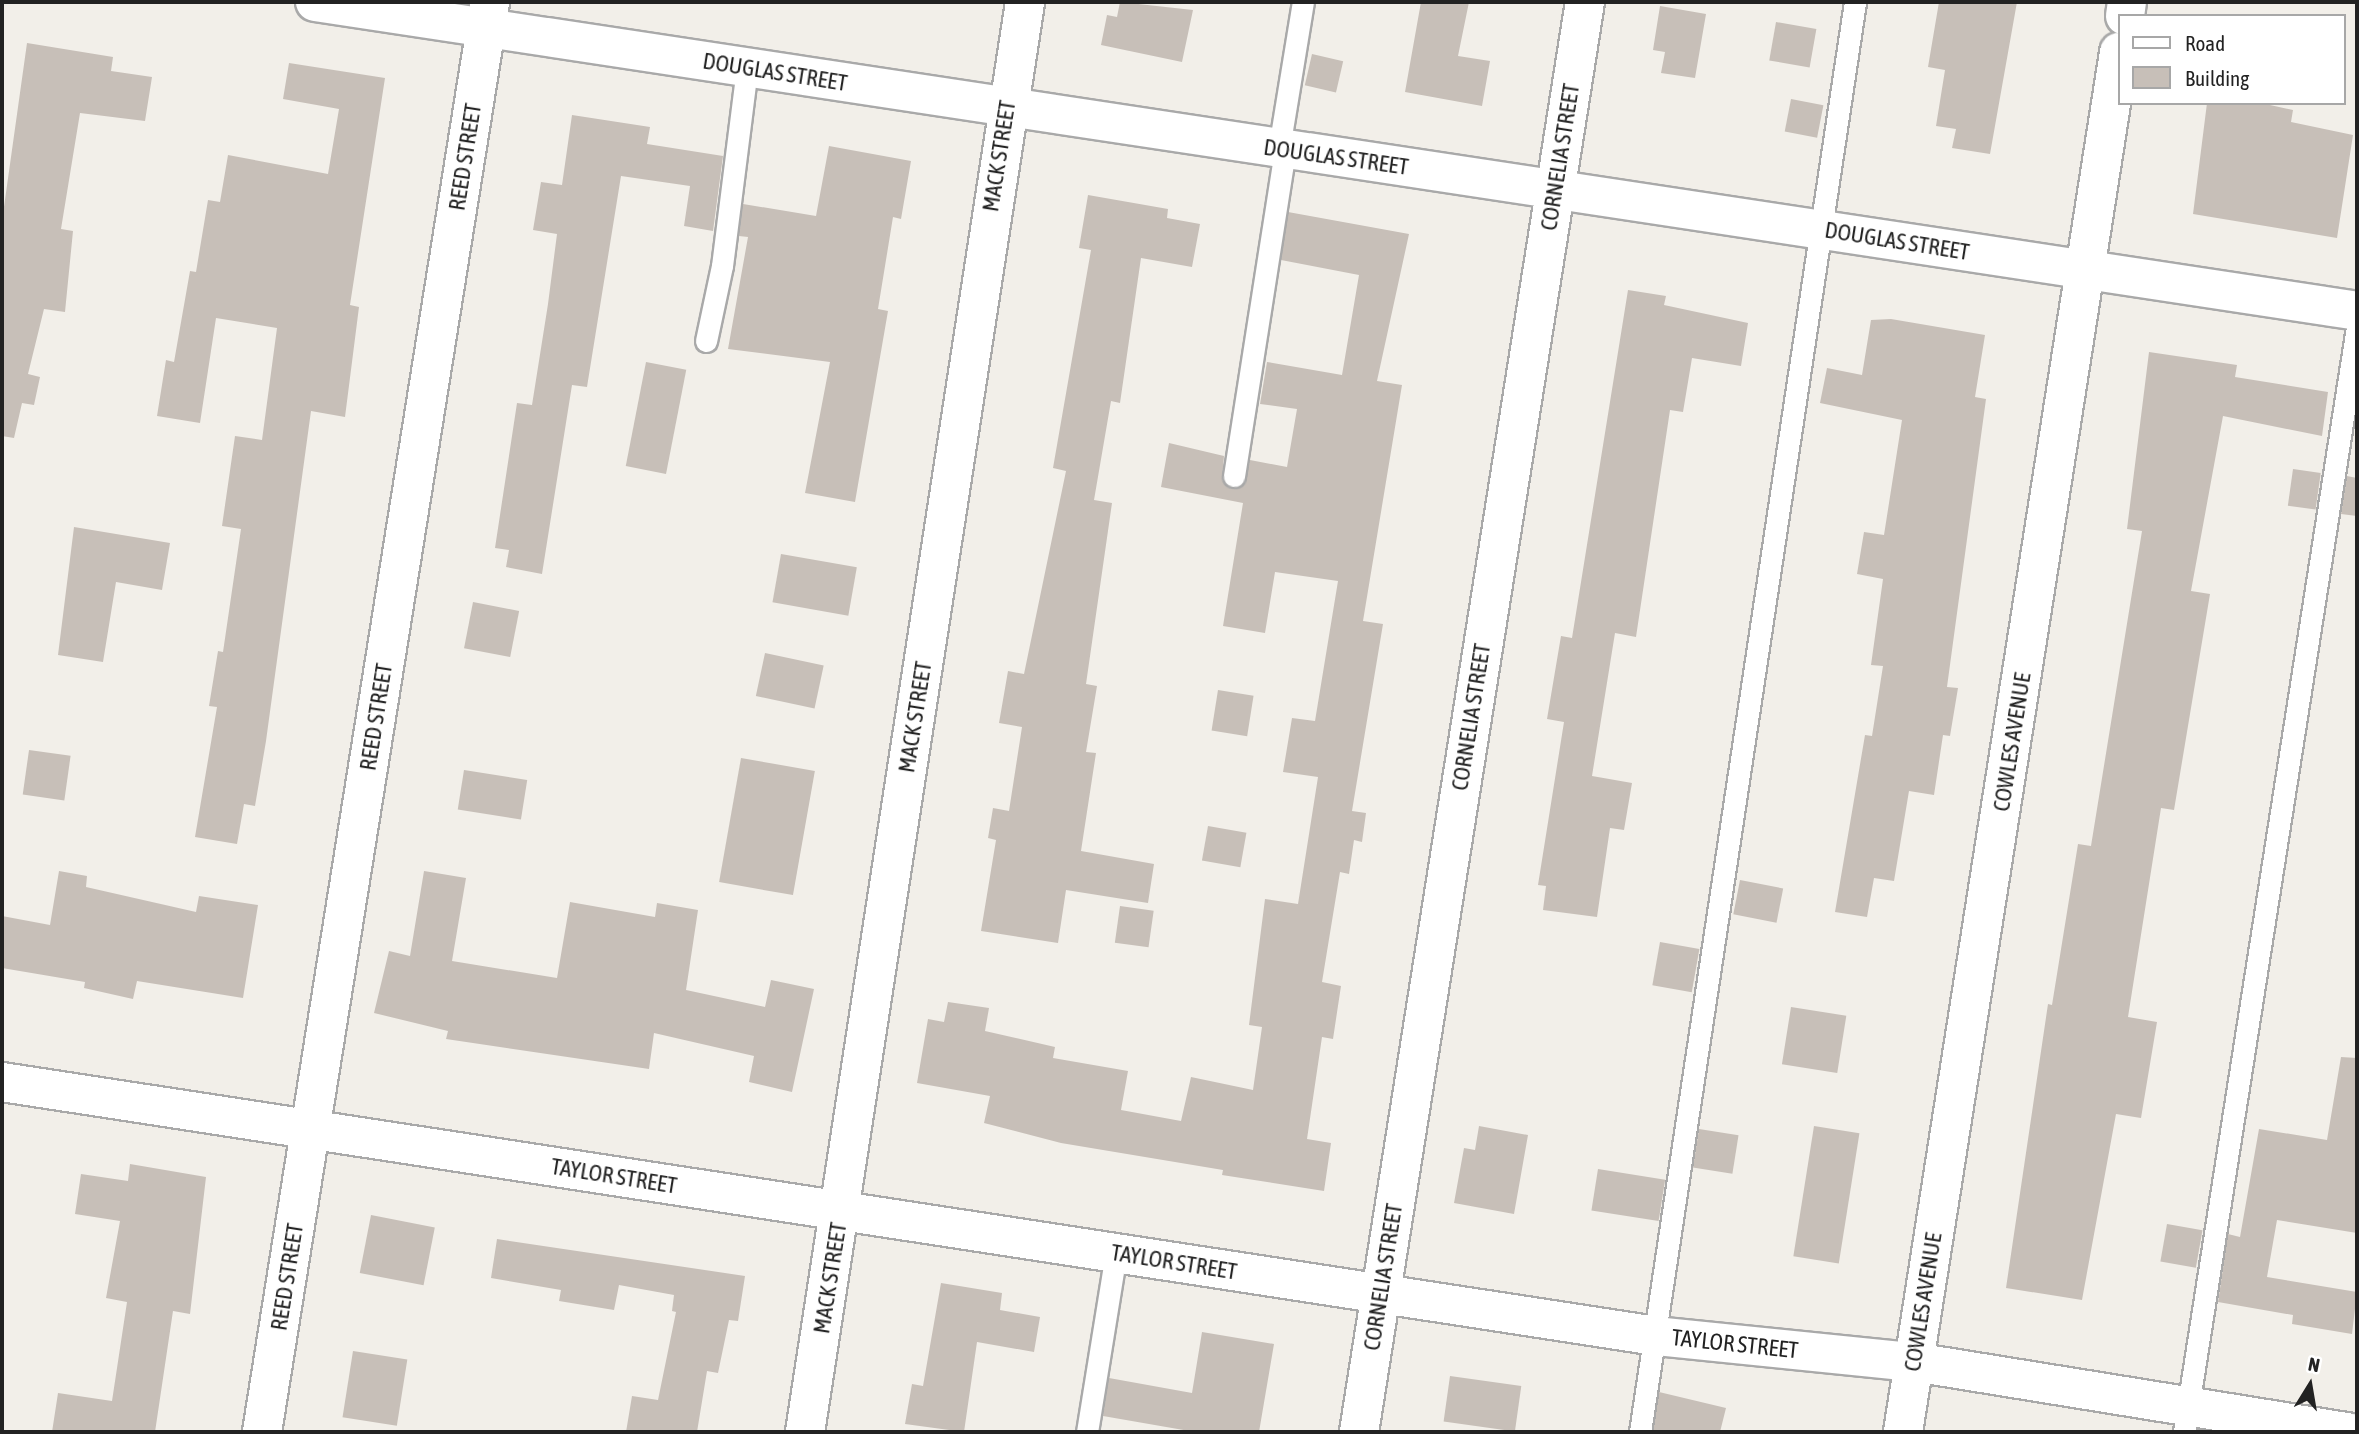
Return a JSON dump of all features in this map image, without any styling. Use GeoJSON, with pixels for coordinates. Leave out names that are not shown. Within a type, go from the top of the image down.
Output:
{"type":"FeatureCollection","features":[{"type":"Feature","properties":{"kind":"street","name":"DOUGLAS STREET"},"geometry":{"type":"LineString","coordinates":[[315,2],[488,15],[747,68],[2357,311]]}},
{"type":"Feature","properties":{"kind":"street","name":"MACK STREET"},"geometry":{"type":"LineString","coordinates":[[806,1432],[1024,2]]}},
{"type":"Feature","properties":{"kind":"street","name":"CORNELIA STREET"},"geometry":{"type":"LineString","coordinates":[[1359,1432],[1585,2]]}},
{"type":"Feature","properties":{"kind":"street","name":"REED STREET"},"geometry":{"type":"LineString","coordinates":[[262,1432],[488,15]]}},
{"type":"Feature","properties":{"kind":"street","name":"COWLES AVENUE"},"geometry":{"type":"LineString","coordinates":[[1903,1432],[2118,57]]}},
{"type":"Feature","properties":{"kind":"street","name":"TAYLOR STREET"},"geometry":{"type":"LineString","coordinates":[[2,1082],[1656,1336],[1914,1362],[2186,1420],[2348,1432]]}},
{"type":"Feature","properties":{"kind":"lane"},"geometry":{"type":"LineString","coordinates":[[1234,476],[1303,2]]}},
{"type":"Feature","properties":{"kind":"lane"},"geometry":{"type":"LineString","coordinates":[[1640,1432],[1818,230],[1855,2]]}},
{"type":"Feature","properties":{"kind":"lane"},"geometry":{"type":"LineString","coordinates":[[706,341],[722,266],[747,68]]}},
{"type":"Feature","properties":{"kind":"lane"},"geometry":{"type":"LineString","coordinates":[[2186,1420],[2357,327]]}},
{"type":"Feature","properties":{"kind":"lane"},"geometry":{"type":"LineString","coordinates":[[1087,1432],[1116,1253]]}},
{"type":"Feature","properties":{"kind":"building"},"geometry":{"type":"Polygon","coordinates":[[[1120,2],[1193,10],[1182,62],[1101,45],[1107,15],[1117,17],[1120,2]]]}},
{"type":"Feature","properties":{"kind":"building"},"geometry":{"type":"Polygon","coordinates":[[[1421,2],[1469,2],[1458,56],[1490,61],[1482,106],[1405,92],[1421,2]]]}},
{"type":"Feature","properties":{"kind":"building"},"geometry":{"type":"Polygon","coordinates":[[[1939,2],[2017,2],[1990,154],[1952,148],[1956,129],[1936,126],[1945,70],[1928,67],[1939,2]]]}},
{"type":"Feature","properties":{"kind":"building"},"geometry":{"type":"Polygon","coordinates":[[[1660,6],[1706,14],[1695,78],[1661,73],[1665,52],[1653,50],[1660,6]]]}},
{"type":"Feature","properties":{"kind":"building"},"geometry":{"type":"Polygon","coordinates":[[[1776,22],[1816,29],[1810,68],[1769,60],[1776,22]]]}},
{"type":"Feature","properties":{"kind":"building"},"geometry":{"type":"Polygon","coordinates":[[[27,43],[113,57],[111,71],[152,77],[145,121],[80,113],[61,229],[73,231],[65,312],[44,309],[28,374],[40,377],[34,405],[22,403],[14,438],[2,436],[2,221],[27,43]]]}},
{"type":"Feature","properties":{"kind":"building"},"geometry":{"type":"Polygon","coordinates":[[[1312,54],[1343,61],[1336,92],[1305,85],[1312,54]]]}},
{"type":"Feature","properties":{"kind":"building"},"geometry":{"type":"Polygon","coordinates":[[[289,63],[385,78],[350,305],[359,307],[345,417],[311,411],[255,806],[244,804],[237,844],[195,837],[217,707],[209,706],[218,651],[223,652],[241,529],[222,526],[235,436],[262,440],[277,328],[216,318],[200,423],[157,416],[166,360],[174,362],[190,271],[196,272],[208,200],[220,202],[228,155],[328,174],[339,109],[283,99],[289,63]]]}},
{"type":"Feature","properties":{"kind":"building"},"geometry":{"type":"Polygon","coordinates":[[[1791,99],[1823,105],[1817,138],[1785,131],[1791,99]]]}},
{"type":"Feature","properties":{"kind":"building"},"geometry":{"type":"Polygon","coordinates":[[[2207,105],[2270,105],[2293,110],[2291,122],[2353,135],[2337,238],[2193,214],[2207,105]]]}},
{"type":"Feature","properties":{"kind":"building"},"geometry":{"type":"Polygon","coordinates":[[[572,115],[650,127],[647,144],[723,156],[713,231],[684,226],[690,186],[621,176],[587,387],[572,385],[542,574],[506,567],[509,550],[495,548],[517,403],[532,405],[557,234],[533,230],[541,182],[562,185],[572,115]]]}},
{"type":"Feature","properties":{"kind":"building"},"geometry":{"type":"Polygon","coordinates":[[[829,146],[911,161],[901,219],[893,217],[878,309],[888,311],[855,502],[805,493],[830,362],[728,349],[748,237],[739,236],[743,204],[816,216],[829,146]]]}},
{"type":"Feature","properties":{"kind":"building"},"geometry":{"type":"Polygon","coordinates":[[[1088,195],[1168,209],[1167,218],[1200,224],[1192,267],[1141,258],[1120,403],[1111,401],[1094,500],[1112,503],[1086,684],[1097,686],[1086,752],[1096,753],[1081,851],[1154,864],[1148,903],[1066,890],[1058,943],[981,931],[996,840],[988,838],[993,808],[1009,811],[1022,727],[999,723],[1008,671],[1024,674],[1066,471],[1053,468],[1091,250],[1079,248],[1088,195]]]}},
{"type":"Feature","properties":{"kind":"building"},"geometry":{"type":"Polygon","coordinates":[[[1288,212],[1409,234],[1377,381],[1402,385],[1363,621],[1383,624],[1352,811],[1366,813],[1362,842],[1354,840],[1349,874],[1340,872],[1322,982],[1341,986],[1333,1039],[1322,1037],[1307,1139],[1331,1143],[1324,1191],[1222,1175],[1223,1170],[1061,1143],[984,1123],[990,1096],[917,1083],[928,1019],[944,1022],[948,1002],[989,1008],[985,1031],[1055,1047],[1053,1058],[1128,1071],[1121,1110],[1181,1121],[1191,1077],[1253,1090],[1262,1027],[1249,1025],[1265,899],[1298,904],[1318,777],[1283,772],[1292,718],[1315,721],[1338,581],[1275,572],[1265,633],[1223,626],[1243,503],[1161,487],[1169,443],[1224,456],[1222,480],[1231,489],[1245,484],[1250,460],[1287,467],[1297,409],[1260,404],[1267,362],[1342,375],[1359,275],[1281,260],[1288,212]]]}},
{"type":"Feature","properties":{"kind":"building"},"geometry":{"type":"Polygon","coordinates":[[[1628,290],[1666,296],[1664,305],[1748,323],[1741,366],[1692,358],[1683,412],[1670,410],[1636,637],[1615,633],[1592,776],[1632,783],[1624,830],[1610,828],[1597,917],[1543,910],[1546,886],[1538,885],[1564,722],[1547,719],[1561,636],[1572,638],[1628,290]]]}},
{"type":"Feature","properties":{"kind":"building"},"geometry":{"type":"Polygon","coordinates":[[[1891,319],[1985,335],[1975,397],[1986,399],[1947,687],[1958,688],[1950,736],[1943,735],[1934,795],[1909,791],[1894,881],[1874,878],[1867,917],[1835,912],[1865,735],[1872,736],[1883,666],[1871,665],[1883,579],[1857,574],[1864,532],[1884,535],[1902,420],[1820,403],[1827,368],[1862,375],[1871,320],[1891,319]]]}},
{"type":"Feature","properties":{"kind":"building"},"geometry":{"type":"Polygon","coordinates":[[[2149,352],[2237,365],[2235,377],[2328,392],[2322,436],[2223,416],[2191,591],[2210,594],[2174,810],[2161,808],[2128,1017],[2157,1022],[2141,1118],[2116,1114],[2082,1300],[2006,1288],[2048,1004],[2052,1005],[2078,844],[2091,846],[2142,531],[2127,529],[2149,352]]]}},
{"type":"Feature","properties":{"kind":"building"},"geometry":{"type":"Polygon","coordinates":[[[646,362],[686,370],[666,474],[626,466],[646,362]]]}},
{"type":"Feature","properties":{"kind":"building"},"geometry":{"type":"Polygon","coordinates":[[[2293,469],[2321,473],[2316,510],[2288,506],[2293,469]]]}},
{"type":"Feature","properties":{"kind":"building"},"geometry":{"type":"Polygon","coordinates":[[[2347,476],[2357,478],[2357,516],[2341,514],[2347,476]]]}},
{"type":"Feature","properties":{"kind":"building"},"geometry":{"type":"Polygon","coordinates":[[[74,527],[170,543],[162,590],[116,582],[103,662],[58,655],[74,527]]]}},
{"type":"Feature","properties":{"kind":"building"},"geometry":{"type":"Polygon","coordinates":[[[781,554],[857,567],[848,616],[772,602],[781,554]]]}},
{"type":"Feature","properties":{"kind":"building"},"geometry":{"type":"Polygon","coordinates":[[[473,602],[519,611],[510,657],[464,648],[473,602]]]}},
{"type":"Feature","properties":{"kind":"building"},"geometry":{"type":"Polygon","coordinates":[[[765,653],[824,665],[815,709],[756,696],[765,653]]]}},
{"type":"Feature","properties":{"kind":"building"},"geometry":{"type":"Polygon","coordinates":[[[1218,690],[1254,696],[1247,736],[1212,730],[1218,690]]]}},
{"type":"Feature","properties":{"kind":"building"},"geometry":{"type":"Polygon","coordinates":[[[29,750],[71,756],[64,800],[23,795],[29,750]]]}},
{"type":"Feature","properties":{"kind":"building"},"geometry":{"type":"Polygon","coordinates":[[[741,758],[815,771],[793,895],[719,882],[741,758]]]}},
{"type":"Feature","properties":{"kind":"building"},"geometry":{"type":"Polygon","coordinates":[[[464,770],[527,780],[521,820],[458,810],[464,770]]]}},
{"type":"Feature","properties":{"kind":"building"},"geometry":{"type":"Polygon","coordinates":[[[1208,826],[1246,833],[1240,867],[1202,860],[1208,826]]]}},
{"type":"Feature","properties":{"kind":"building"},"geometry":{"type":"Polygon","coordinates":[[[59,871],[87,876],[86,887],[196,912],[199,896],[258,905],[243,998],[137,981],[133,999],[84,988],[85,982],[2,968],[2,916],[50,925],[59,871]]]}},
{"type":"Feature","properties":{"kind":"building"},"geometry":{"type":"Polygon","coordinates":[[[424,871],[466,878],[452,961],[557,978],[570,902],[655,917],[657,903],[698,910],[686,990],[765,1007],[771,980],[814,989],[792,1092],[749,1082],[754,1056],[654,1033],[649,1069],[446,1039],[448,1031],[374,1013],[389,951],[410,956],[424,871]]]}},
{"type":"Feature","properties":{"kind":"building"},"geometry":{"type":"Polygon","coordinates":[[[1740,880],[1783,888],[1777,923],[1733,914],[1740,880]]]}},
{"type":"Feature","properties":{"kind":"building"},"geometry":{"type":"Polygon","coordinates":[[[1120,906],[1154,911],[1149,947],[1115,943],[1120,906]]]}},
{"type":"Feature","properties":{"kind":"building"},"geometry":{"type":"Polygon","coordinates":[[[1660,942],[1699,949],[1692,992],[1652,985],[1660,942]]]}},
{"type":"Feature","properties":{"kind":"building"},"geometry":{"type":"Polygon","coordinates":[[[1791,1007],[1846,1016],[1837,1073],[1782,1064],[1791,1007]]]}},
{"type":"Feature","properties":{"kind":"building"},"geometry":{"type":"Polygon","coordinates":[[[2341,1057],[2357,1058],[2357,1233],[2277,1220],[2267,1277],[2357,1292],[2352,1334],[2292,1324],[2293,1315],[2218,1302],[2228,1234],[2240,1237],[2259,1129],[2327,1140],[2341,1057]]]}},
{"type":"Feature","properties":{"kind":"building"},"geometry":{"type":"Polygon","coordinates":[[[1479,1126],[1528,1135],[1514,1214],[1454,1203],[1464,1148],[1475,1150],[1479,1126]]]}},
{"type":"Feature","properties":{"kind":"building"},"geometry":{"type":"Polygon","coordinates":[[[1814,1126],[1859,1133],[1839,1264],[1793,1256],[1814,1126]]]}},
{"type":"Feature","properties":{"kind":"building"},"geometry":{"type":"Polygon","coordinates":[[[1699,1129],[1739,1135],[1732,1174],[1693,1168],[1699,1129]]]}},
{"type":"Feature","properties":{"kind":"building"},"geometry":{"type":"Polygon","coordinates":[[[130,1164],[206,1177],[190,1314],[173,1311],[155,1432],[52,1432],[58,1393],[112,1401],[127,1302],[106,1298],[120,1221],[75,1214],[81,1174],[128,1181],[130,1164]]]}},
{"type":"Feature","properties":{"kind":"building"},"geometry":{"type":"Polygon","coordinates":[[[1598,1169],[1665,1180],[1659,1221],[1591,1210],[1598,1169]]]}},
{"type":"Feature","properties":{"kind":"building"},"geometry":{"type":"Polygon","coordinates":[[[371,1215],[435,1227],[424,1285],[360,1273],[371,1215]]]}},
{"type":"Feature","properties":{"kind":"building"},"geometry":{"type":"Polygon","coordinates":[[[2167,1224],[2202,1230],[2196,1268],[2160,1261],[2167,1224]]]}},
{"type":"Feature","properties":{"kind":"building"},"geometry":{"type":"Polygon","coordinates":[[[497,1239],[745,1276],[738,1321],[729,1320],[718,1373],[707,1371],[697,1432],[626,1432],[632,1396],[658,1400],[676,1312],[672,1311],[674,1295],[619,1285],[614,1310],[559,1301],[561,1290],[491,1278],[497,1239]]]}},
{"type":"Feature","properties":{"kind":"building"},"geometry":{"type":"Polygon","coordinates":[[[941,1283],[1002,1293],[1000,1310],[1040,1317],[1034,1352],[977,1342],[964,1432],[905,1424],[912,1384],[923,1386],[941,1283]]]}},
{"type":"Feature","properties":{"kind":"building"},"geometry":{"type":"Polygon","coordinates":[[[1202,1332],[1274,1344],[1259,1432],[1195,1432],[1103,1416],[1109,1378],[1192,1393],[1202,1332]]]}},
{"type":"Feature","properties":{"kind":"building"},"geometry":{"type":"Polygon","coordinates":[[[353,1351],[407,1360],[397,1426],[343,1417],[353,1351]]]}},
{"type":"Feature","properties":{"kind":"building"},"geometry":{"type":"Polygon","coordinates":[[[1450,1376],[1521,1386],[1515,1432],[1444,1422],[1450,1376]]]}},
{"type":"Feature","properties":{"kind":"building"},"geometry":{"type":"Polygon","coordinates":[[[1659,1392],[1726,1408],[1720,1432],[1653,1432],[1659,1392]]]}}]}
